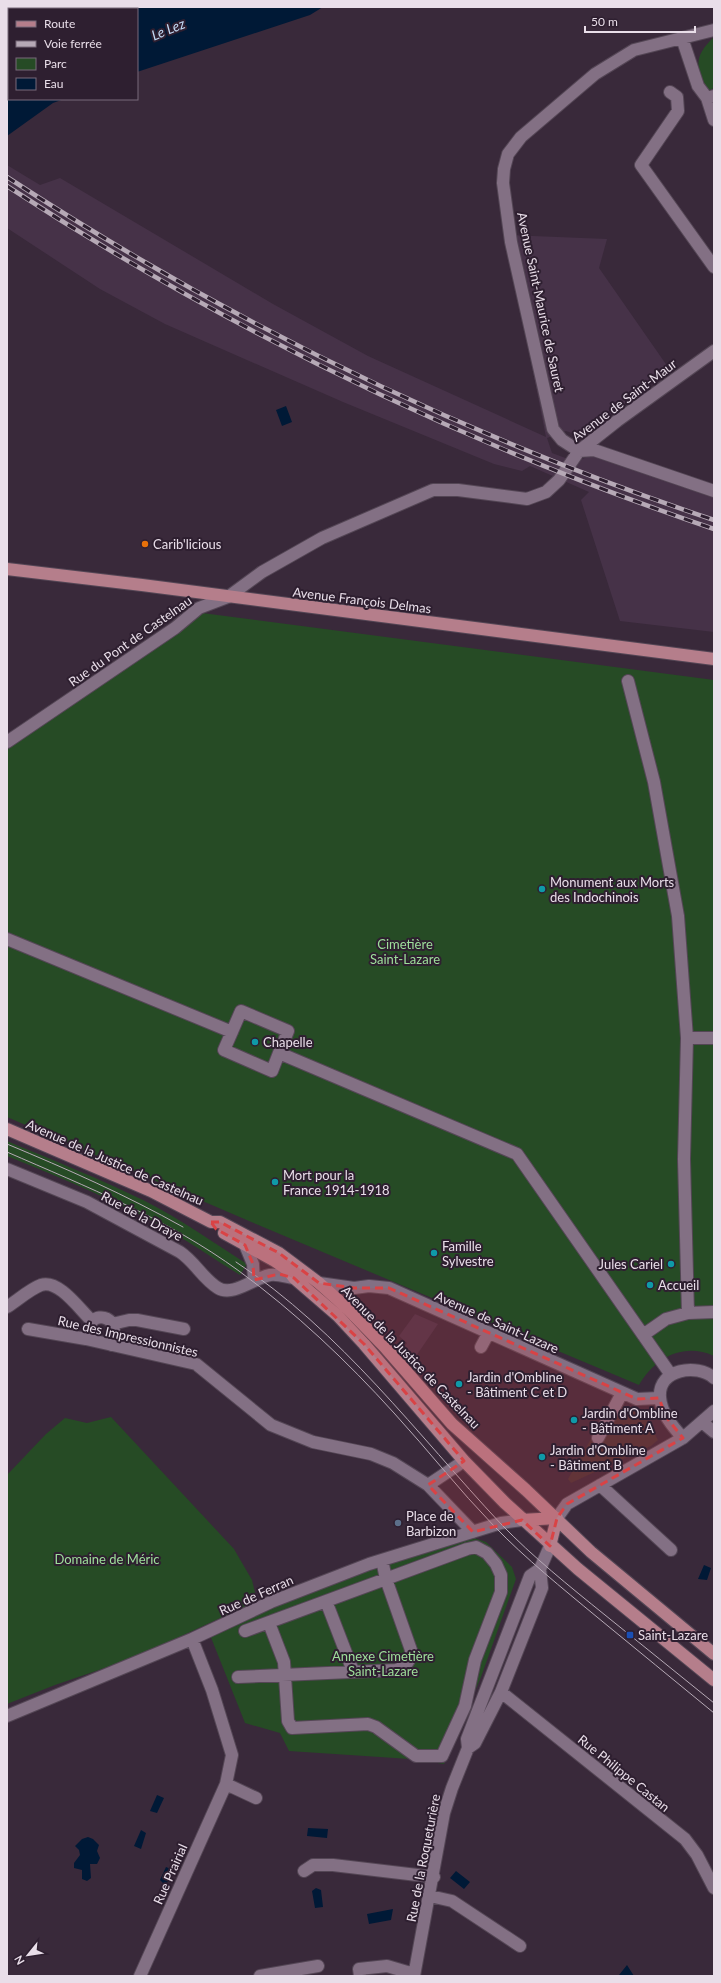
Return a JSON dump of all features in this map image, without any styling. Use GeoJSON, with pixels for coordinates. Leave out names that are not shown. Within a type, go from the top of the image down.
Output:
{"type":"FeatureCollection","features":[{"type":"Feature","properties":{"kind":"main road","name":"Avenue François Delmas"},"geometry":{"type":"LineString","coordinates":[[7,569],[714,659]]}},
{"type":"Feature","properties":{"kind":"main road","name":"Avenue de la Justice de Castelnau"},"geometry":{"type":"LineString","coordinates":[[7,1129],[151,1191],[211,1222],[216,1229],[275,1261],[288,1270],[294,1278],[333,1312],[364,1344],[464,1461],[522,1520],[550,1546],[714,1680]]}},
{"type":"Feature","properties":{"kind":"main road","name":"Avenue de la Justice de Castelnau"},"geometry":{"type":"LineString","coordinates":[[211,1222],[220,1222],[279,1253],[319,1283],[347,1308],[384,1346],[452,1424],[557,1518],[591,1552],[714,1654]]}},
{"type":"Feature","properties":{"kind":"main road"},"geometry":{"type":"LineString","coordinates":[[522,1520],[557,1518],[550,1546]]}},
{"type":"Feature","properties":{"kind":"street","name":"Avenue Saint-Maurice de Sauret"},"geometry":{"type":"LineString","coordinates":[[579,451],[562,440],[553,429],[511,242],[503,183],[504,169],[508,154],[521,136],[595,74],[634,50],[714,30]]}},
{"type":"Feature","properties":{"kind":"street"},"geometry":{"type":"LineString","coordinates":[[682,38],[698,86],[711,97],[714,120]]}},
{"type":"Feature","properties":{"kind":"street"},"geometry":{"type":"LineString","coordinates":[[670,92],[677,97],[678,111],[641,165],[714,267]]}},
{"type":"Feature","properties":{"kind":"street","name":"Avenue de Saint-Maur"},"geometry":{"type":"LineString","coordinates":[[559,480],[579,451],[617,421],[714,351]]}},
{"type":"Feature","properties":{"kind":"street"},"geometry":{"type":"LineString","coordinates":[[579,451],[594,450],[714,491]]}},
{"type":"Feature","properties":{"kind":"street","name":"Rue du Pont de Castelnau"},"geometry":{"type":"LineString","coordinates":[[7,742],[168,632],[198,608],[228,596],[262,572],[322,538],[433,490],[458,490],[526,499],[546,492],[559,480]]}},
{"type":"Feature","properties":{"kind":"street"},"geometry":{"type":"LineString","coordinates":[[628,681],[654,782],[678,916],[687,1038],[684,1159],[688,1313]]}},
{"type":"Feature","properties":{"kind":"street"},"geometry":{"type":"LineString","coordinates":[[7,939],[232,1032]]}},
{"type":"Feature","properties":{"kind":"street"},"geometry":{"type":"LineString","coordinates":[[241,1011],[288,1031],[279,1054],[272,1071],[224,1050],[241,1011]]}},
{"type":"Feature","properties":{"kind":"street"},"geometry":{"type":"LineString","coordinates":[[687,1038],[714,1038]]}},
{"type":"Feature","properties":{"kind":"street"},"geometry":{"type":"LineString","coordinates":[[279,1054],[517,1154],[671,1375]]}},
{"type":"Feature","properties":{"kind":"street","name":"Rue de la Draye"},"geometry":{"type":"LineString","coordinates":[[7,1169],[86,1202],[180,1252],[189,1258],[210,1282],[219,1289],[226,1291],[237,1289],[254,1280],[279,1274],[294,1278]]}},
{"type":"Feature","properties":{"kind":"street"},"geometry":{"type":"LineString","coordinates":[[245,1245],[254,1264],[254,1280]]}},
{"type":"Feature","properties":{"kind":"street","name":"Avenue de Saint-Lazare"},"geometry":{"type":"LineString","coordinates":[[319,1283],[354,1288],[369,1286],[389,1288],[488,1334],[622,1393],[637,1399],[660,1398]]}},
{"type":"Feature","properties":{"kind":"street"},"geometry":{"type":"LineString","coordinates":[[7,1307],[41,1285],[52,1284],[59,1288],[92,1321]]}},
{"type":"Feature","properties":{"kind":"street"},"geometry":{"type":"LineString","coordinates":[[643,1335],[666,1318],[688,1313],[714,1312]]}},
{"type":"Feature","properties":{"kind":"street"},"geometry":{"type":"LineString","coordinates":[[86,1339],[92,1321],[100,1317],[105,1317],[112,1324],[114,1331],[110,1344]]}},
{"type":"Feature","properties":{"kind":"street"},"geometry":{"type":"LineString","coordinates":[[112,1324],[129,1320],[137,1320],[184,1330]]}},
{"type":"Feature","properties":{"kind":"street","name":"Rue des Impressionnistes"},"geometry":{"type":"LineString","coordinates":[[28,1329],[86,1339],[196,1364],[271,1425],[312,1442],[371,1454],[393,1463],[428,1485],[473,1532]]}},
{"type":"Feature","properties":{"kind":"street"},"geometry":{"type":"LineString","coordinates":[[481,1347],[488,1334]]}},
{"type":"Feature","properties":{"kind":"street"},"geometry":{"type":"LineString","coordinates":[[683,1438],[666,1417],[660,1398],[660,1389],[665,1380],[671,1375],[683,1370],[697,1370],[710,1374],[714,1378]]}},
{"type":"Feature","properties":{"kind":"street"},"geometry":{"type":"LineString","coordinates":[[598,1438],[622,1393]]}},
{"type":"Feature","properties":{"kind":"street"},"geometry":{"type":"LineString","coordinates":[[557,1518],[568,1504],[683,1438],[714,1411]]}},
{"type":"Feature","properties":{"kind":"street"},"geometry":{"type":"LineString","coordinates":[[702,1422],[714,1432]]}},
{"type":"Feature","properties":{"kind":"street"},"geometry":{"type":"LineString","coordinates":[[428,1485],[464,1461]]}},
{"type":"Feature","properties":{"kind":"street"},"geometry":{"type":"LineString","coordinates":[[600,1485],[671,1550]]}},
{"type":"Feature","properties":{"kind":"street","name":"Rue de Ferran"},"geometry":{"type":"LineString","coordinates":[[7,1716],[192,1638],[271,1602],[382,1560],[501,1523],[522,1520]]}},
{"type":"Feature","properties":{"kind":"street","name":"Rue de la Roqueturière"},"geometry":{"type":"LineString","coordinates":[[468,1748],[475,1743],[501,1692],[542,1588],[540,1569],[550,1546]]}},
{"type":"Feature","properties":{"kind":"street"},"geometry":{"type":"LineString","coordinates":[[245,1631],[476,1547],[487,1553],[496,1564],[501,1575],[501,1592],[475,1660],[465,1706],[442,1756],[416,1756],[376,1727],[368,1724],[292,1728],[288,1721],[284,1662],[269,1623]]}},
{"type":"Feature","properties":{"kind":"street"},"geometry":{"type":"LineString","coordinates":[[238,1677],[396,1670],[406,1666],[411,1658],[411,1650],[386,1579],[382,1560]]}},
{"type":"Feature","properties":{"kind":"street","name":"Rue de la Roqueturière"},"geometry":{"type":"LineString","coordinates":[[414,1975],[434,1877],[444,1813],[468,1748],[467,1739],[530,1576],[540,1569]]}},
{"type":"Feature","properties":{"kind":"street"},"geometry":{"type":"LineString","coordinates":[[326,1601],[353,1671]]}},
{"type":"Feature","properties":{"kind":"street","name":"Rue Prairial"},"geometry":{"type":"LineString","coordinates":[[140,1976],[226,1784],[232,1755],[212,1690],[192,1638]]}},
{"type":"Feature","properties":{"kind":"street","name":"Rue Philippe Castan"},"geometry":{"type":"LineString","coordinates":[[501,1692],[684,1840],[697,1856],[714,1888]]}},
{"type":"Feature","properties":{"kind":"street"},"geometry":{"type":"LineString","coordinates":[[226,1784],[256,1798]]}},
{"type":"Feature","properties":{"kind":"street"},"geometry":{"type":"LineString","coordinates":[[304,1871],[314,1865],[334,1865],[434,1877]]}},
{"type":"Feature","properties":{"kind":"street"},"geometry":{"type":"LineString","coordinates":[[430,1896],[452,1901],[520,1946]]}},
{"type":"Feature","properties":{"kind":"street"},"geometry":{"type":"LineString","coordinates":[[260,1976],[300,1973],[318,1966]]}},
{"type":"Feature","properties":{"kind":"street"},"geometry":{"type":"LineString","coordinates":[[360,1976],[359,1969],[387,1966],[414,1975]]}},
{"type":"Feature","properties":{"kind":"highlighted area"},"geometry":{"type":"Polygon","coordinates":[[[211,1222],[220,1222],[279,1253],[319,1283],[354,1288],[389,1288],[637,1399],[659,1398],[666,1417],[683,1438],[567,1504],[557,1518],[550,1546],[522,1520],[473,1532],[428,1485],[464,1461],[364,1344],[294,1278],[279,1274],[254,1280],[253,1264],[245,1245],[216,1229],[211,1222]]]}},
{"type":"Feature","properties":{"kind":"shaded area"},"geometry":{"type":"Polygon","coordinates":[[[7,165],[40,185],[60,178],[273,304],[368,356],[546,437],[506,235],[607,239],[599,268],[670,370],[585,433],[578,435],[566,431],[547,438],[552,453],[576,462],[591,455],[714,496],[714,632],[620,621],[581,500],[589,492],[530,466],[522,471],[494,464],[343,402],[165,324],[100,289],[7,228],[7,165]]]}},
{"type":"Feature","properties":{"kind":"shaded area"},"geometry":{"type":"Polygon","coordinates":[[[415,1314],[438,1324],[414,1359],[402,1351],[407,1343],[399,1336],[415,1314]]]}},
{"type":"Feature","properties":{"kind":"shaded area"},"geometry":{"type":"Polygon","coordinates":[[[612,1402],[644,1414],[658,1440],[651,1446],[571,1483],[568,1479],[612,1402]]]}},
{"type":"Feature","properties":{"kind":"green space"},"geometry":{"type":"Polygon","coordinates":[[[714,37],[714,88],[707,91],[700,75],[698,62],[702,50],[714,37]]]}},
{"type":"Feature","properties":{"kind":"green space","name":"Cimetière Saint-Lazare"},"geometry":{"type":"Polygon","coordinates":[[[202,613],[714,680],[714,1356],[703,1352],[691,1351],[671,1355],[653,1367],[639,1385],[256,1224],[7,1117],[7,749],[202,613]]]}},
{"type":"Feature","properties":{"kind":"green space"},"geometry":{"type":"Polygon","coordinates":[[[7,1141],[94,1177],[145,1201],[184,1223],[247,1264],[240,1275],[177,1235],[122,1206],[57,1176],[7,1156],[7,1141]]]}},
{"type":"Feature","properties":{"kind":"green space","name":"Domaine de Méric"},"geometry":{"type":"Polygon","coordinates":[[[111,1417],[234,1549],[252,1580],[257,1601],[134,1658],[55,1685],[7,1704],[7,1475],[46,1434],[65,1418],[87,1423],[111,1417]]]}},
{"type":"Feature","properties":{"kind":"green space","name":"Annexe Cimetière Saint-Lazare"},"geometry":{"type":"Polygon","coordinates":[[[471,1537],[486,1542],[512,1567],[516,1579],[481,1677],[444,1764],[410,1759],[289,1751],[280,1733],[245,1723],[210,1635],[320,1586],[471,1537]]]}},
{"type":"Feature","properties":{"kind":"water","name":"Le Lez"},"geometry":{"type":"Polygon","coordinates":[[[323,7],[310,15],[138,72],[138,8],[323,7]]]}},
{"type":"Feature","properties":{"kind":"water"},"geometry":{"type":"Polygon","coordinates":[[[8,66],[8,100],[61,100],[53,103],[7,136],[8,66]]]}},
{"type":"Feature","properties":{"kind":"water"},"geometry":{"type":"Polygon","coordinates":[[[286,406],[292,422],[282,426],[276,410],[286,406]]]}},
{"type":"Feature","properties":{"kind":"water"},"geometry":{"type":"Polygon","coordinates":[[[704,1565],[711,1568],[707,1580],[698,1579],[704,1565]]]}},
{"type":"Feature","properties":{"kind":"water"},"geometry":{"type":"Polygon","coordinates":[[[157,1795],[164,1798],[157,1813],[150,1811],[157,1795]]]}},
{"type":"Feature","properties":{"kind":"water"},"geometry":{"type":"Polygon","coordinates":[[[308,1828],[328,1829],[327,1838],[307,1836],[308,1828]]]}},
{"type":"Feature","properties":{"kind":"water"},"geometry":{"type":"Polygon","coordinates":[[[141,1830],[146,1833],[141,1849],[134,1846],[141,1830]]]}},
{"type":"Feature","properties":{"kind":"water"},"geometry":{"type":"Polygon","coordinates":[[[88,1837],[93,1839],[99,1845],[97,1851],[100,1858],[97,1864],[90,1864],[91,1878],[87,1881],[82,1879],[82,1870],[74,1868],[74,1863],[80,1855],[79,1850],[75,1846],[82,1839],[88,1837]]]}},
{"type":"Feature","properties":{"kind":"water"},"geometry":{"type":"Polygon","coordinates":[[[166,1867],[173,1870],[167,1883],[164,1884],[160,1880],[166,1867]]]}},
{"type":"Feature","properties":{"kind":"water"},"geometry":{"type":"Polygon","coordinates":[[[456,1871],[470,1882],[464,1889],[450,1878],[456,1871]]]}},
{"type":"Feature","properties":{"kind":"water"},"geometry":{"type":"Polygon","coordinates":[[[316,1888],[321,1890],[323,1907],[315,1908],[312,1891],[316,1888]]]}},
{"type":"Feature","properties":{"kind":"water"},"geometry":{"type":"Polygon","coordinates":[[[393,1909],[391,1920],[369,1924],[367,1914],[393,1909]]]}},
{"type":"Feature","properties":{"kind":"water"},"geometry":{"type":"Polygon","coordinates":[[[627,1965],[634,1976],[620,1976],[619,1975],[627,1965]]]}},
{"type":"Feature","properties":{"kind":"tram line"},"geometry":{"type":"LineString","coordinates":[[7,1144],[96,1183],[183,1227]]}},
{"type":"Feature","properties":{"kind":"tram line"},"geometry":{"type":"LineString","coordinates":[[7,1152],[97,1191],[184,1235],[212,1252],[260,1287],[300,1320],[358,1375],[407,1427],[481,1512],[519,1550],[544,1573],[714,1713]]}},
{"type":"Feature","properties":{"kind":"tram line"},"geometry":{"type":"LineString","coordinates":[[236,1262],[274,1290],[310,1320],[344,1352],[408,1420],[501,1524],[526,1548],[578,1593],[714,1703]]}},
{"type":"Feature","properties":{"kind":"railway"},"geometry":{"type":"LineString","coordinates":[[7,177],[90,229],[175,279],[350,371],[439,413],[530,452],[621,487],[714,520]]}},
{"type":"Feature","properties":{"kind":"railway"},"geometry":{"type":"LineString","coordinates":[[7,186],[90,238],[175,288],[350,380],[439,421],[530,460],[621,496],[714,529]]}},
{"type":"Feature","properties":{"kind":"place","name":"Carib'licious"},"geometry":{"type":"Point","coordinates":[145,544]}},
{"type":"Feature","properties":{"kind":"place","name":"Monument aux Morts des Indochinois"},"geometry":{"type":"Point","coordinates":[542,889]}},
{"type":"Feature","properties":{"kind":"place","name":"Chapelle"},"geometry":{"type":"Point","coordinates":[255,1042]}},
{"type":"Feature","properties":{"kind":"place","name":"Mort pour la France 1914-1918"},"geometry":{"type":"Point","coordinates":[275,1182]}},
{"type":"Feature","properties":{"kind":"place","name":"Famille Sylvestre"},"geometry":{"type":"Point","coordinates":[434,1253]}},
{"type":"Feature","properties":{"kind":"place","name":"Jules Cariel"},"geometry":{"type":"Point","coordinates":[671,1264]}},
{"type":"Feature","properties":{"kind":"place","name":"Accueil"},"geometry":{"type":"Point","coordinates":[650,1285]}},
{"type":"Feature","properties":{"kind":"place","name":"Jardin d'Ombline - Bâtiment C et D"},"geometry":{"type":"Point","coordinates":[459,1384]}},
{"type":"Feature","properties":{"kind":"place","name":"Jardin d'Ombline - Bâtiment A"},"geometry":{"type":"Point","coordinates":[574,1420]}},
{"type":"Feature","properties":{"kind":"place","name":"Jardin d'Ombline - Bâtiment B"},"geometry":{"type":"Point","coordinates":[542,1457]}},
{"type":"Feature","properties":{"kind":"place","name":"Place de Barbizon"},"geometry":{"type":"Point","coordinates":[398,1523]}},
{"type":"Feature","properties":{"kind":"place","name":"Saint-Lazare"},"geometry":{"type":"Point","coordinates":[630,1635]}}]}
